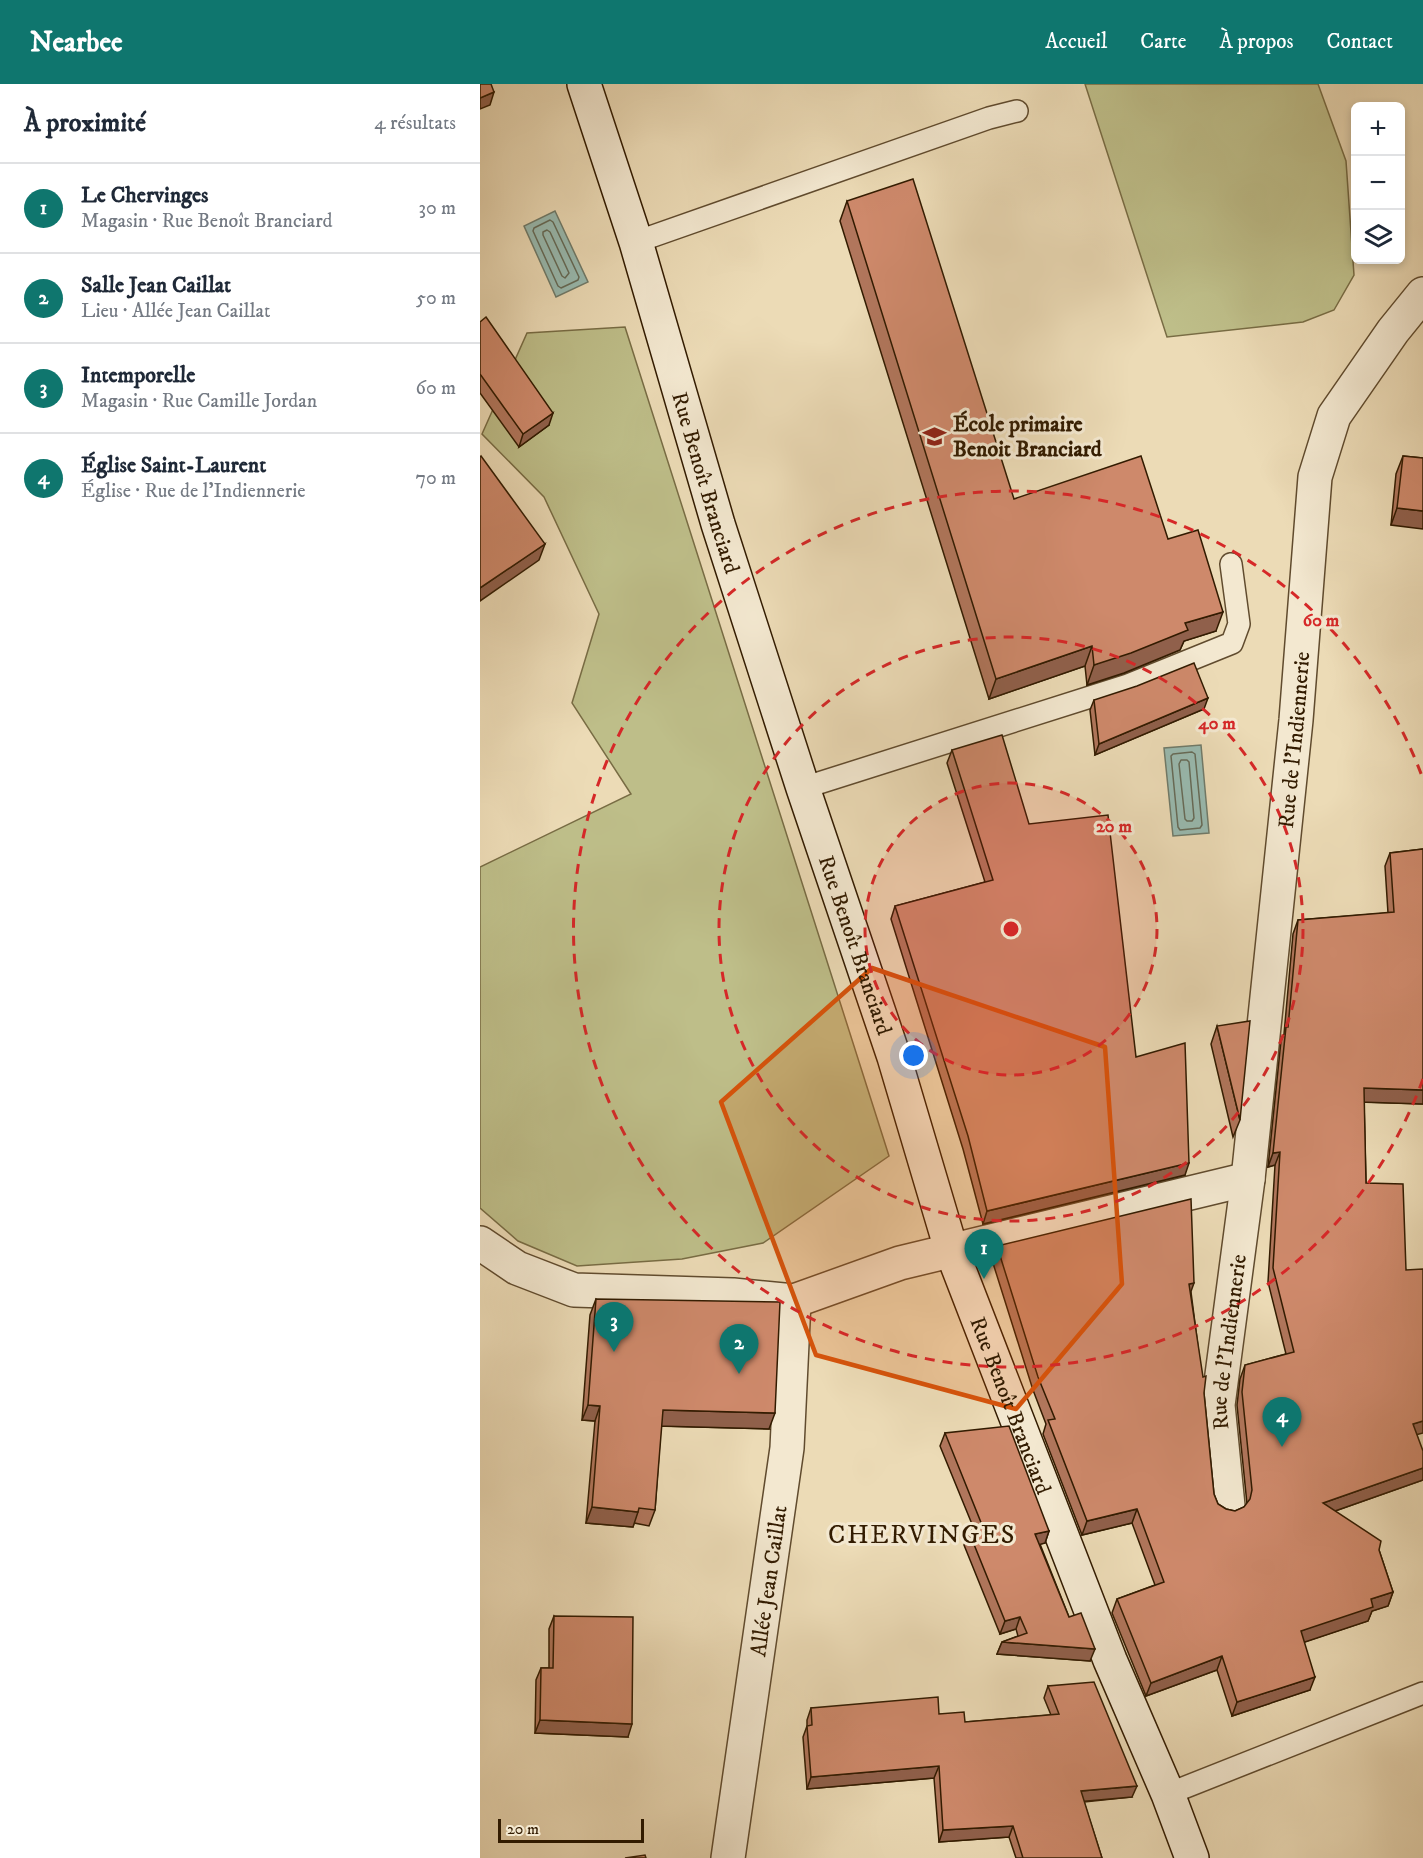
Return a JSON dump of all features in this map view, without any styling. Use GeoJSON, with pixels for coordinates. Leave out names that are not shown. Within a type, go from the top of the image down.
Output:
{"type":"FeatureCollection","features":[{"type":"Feature","properties":{"kind":"street","name":"Rue Benoît Branciard"},"geometry":{"type":"LineString","coordinates":[[584,84],[636,242],[718,524],[803,788],[894,1057],[951,1249],[1110,1660],[1168,1794],[1192,1858]]}},
{"type":"Feature","properties":{"kind":"street","name":"Rue de l'Indiennerie"},"geometry":{"type":"LineString","coordinates":[[1228,1506],[1218,1406],[1248,1179],[1296,720],[1315,477],[1334,416],[1393,331],[1423,294]]}},
{"type":"Feature","properties":{"kind":"street"},"geometry":{"type":"LineString","coordinates":[[480,1243],[517,1268],[574,1290],[733,1295],[794,1301],[900,1263],[951,1249],[1248,1179]]}},
{"type":"Feature","properties":{"kind":"street","name":"Allée Jean Caillat"},"geometry":{"type":"LineString","coordinates":[[728,1858],[787,1448],[794,1301]]}},
{"type":"Feature","properties":{"kind":"lane"},"geometry":{"type":"LineString","coordinates":[[636,242],[989,118],[1017,111]]}},
{"type":"Feature","properties":{"kind":"lane"},"geometry":{"type":"LineString","coordinates":[[803,788],[1128,685],[1232,643],[1239,624],[1231,564]]}},
{"type":"Feature","properties":{"kind":"lane"},"geometry":{"type":"LineString","coordinates":[[1168,1794],[1423,1693]]}},
{"type":"Feature","properties":{"kind":"highlighted area"},"geometry":{"type":"Polygon","coordinates":[[[872,968],[1105,1047],[1122,1284],[1016,1409],[816,1355],[721,1102],[872,968]]]}},
{"type":"Feature","properties":{"kind":"green space"},"geometry":{"type":"Polygon","coordinates":[[[1085,84],[1318,84],[1346,161],[1351,264],[1353,264],[1354,275],[1334,310],[1303,322],[1167,337],[1085,84]]]}},
{"type":"Feature","properties":{"kind":"green space"},"geometry":{"type":"Polygon","coordinates":[[[625,327],[889,1156],[763,1243],[682,1259],[577,1266],[518,1241],[480,1208],[480,867],[631,794],[572,703],[599,614],[544,497],[482,434],[527,333],[625,327]]]}},
{"type":"Feature","properties":{"kind":"water"},"geometry":{"type":"Polygon","coordinates":[[[555,211],[588,282],[556,297],[524,226],[555,211]]]}},
{"type":"Feature","properties":{"kind":"water"},"geometry":{"type":"Polygon","coordinates":[[[1201,745],[1209,833],[1173,836],[1164,748],[1201,745]]]}},
{"type":"Feature","properties":{"kind":"building"},"geometry":{"type":"Polygon","coordinates":[[[480,84],[491,84],[494,92],[480,98],[480,84]]]}},
{"type":"Feature","properties":{"kind":"building"},"geometry":{"type":"Polygon","coordinates":[[[913,179],[1014,499],[1141,456],[1168,539],[1198,530],[1223,612],[1185,623],[1188,630],[1094,665],[1092,646],[996,679],[847,201],[913,179]]]}},
{"type":"Feature","properties":{"kind":"building"},"geometry":{"type":"Polygon","coordinates":[[[486,317],[553,413],[523,434],[480,374],[480,322],[486,317]]]}},
{"type":"Feature","properties":{"kind":"building"},"geometry":{"type":"Polygon","coordinates":[[[1403,456],[1423,458],[1423,511],[1397,508],[1403,456]]]}},
{"type":"Feature","properties":{"kind":"building"},"geometry":{"type":"Polygon","coordinates":[[[480,457],[545,544],[480,588],[480,457]]]}},
{"type":"Feature","properties":{"kind":"building"},"geometry":{"type":"Polygon","coordinates":[[[1194,663],[1208,698],[1099,744],[1094,700],[1194,663]]]}},
{"type":"Feature","properties":{"kind":"building"},"geometry":{"type":"Polygon","coordinates":[[[1002,735],[1029,824],[1108,815],[1136,1057],[1185,1043],[1189,1163],[987,1211],[968,1136],[895,906],[993,880],[952,750],[1002,735]]]}},
{"type":"Feature","properties":{"kind":"building"},"geometry":{"type":"Polygon","coordinates":[[[1423,849],[1423,1090],[1364,1088],[1366,1183],[1403,1184],[1406,1270],[1423,1269],[1423,1421],[1413,1424],[1423,1451],[1423,1468],[1323,1503],[1381,1541],[1379,1550],[1393,1592],[1371,1599],[1373,1607],[1301,1631],[1315,1677],[1237,1702],[1222,1656],[1151,1683],[1117,1599],[1164,1582],[1137,1509],[1087,1521],[1048,1420],[1055,1419],[1038,1377],[997,1246],[1191,1199],[1194,1283],[1189,1284],[1203,1377],[1206,1376],[1204,1393],[1214,1494],[1218,1504],[1226,1509],[1235,1511],[1244,1507],[1250,1499],[1252,1490],[1242,1392],[1245,1365],[1294,1352],[1273,1268],[1280,1152],[1273,1153],[1298,920],[1394,912],[1390,853],[1423,849]]]}},
{"type":"Feature","properties":{"kind":"building"},"geometry":{"type":"Polygon","coordinates":[[[1250,1021],[1240,1120],[1217,1026],[1250,1021]]]}},
{"type":"Feature","properties":{"kind":"building"},"geometry":{"type":"Polygon","coordinates":[[[596,1299],[780,1302],[775,1413],[663,1410],[655,1510],[639,1508],[638,1512],[592,1507],[600,1406],[588,1405],[596,1299]]]}},
{"type":"Feature","properties":{"kind":"building"},"geometry":{"type":"Polygon","coordinates":[[[1009,1426],[1049,1531],[1035,1534],[1069,1617],[1081,1613],[1095,1649],[1002,1642],[1027,1633],[1020,1617],[1005,1621],[969,1532],[982,1525],[945,1433],[1009,1426]]]}},
{"type":"Feature","properties":{"kind":"building"},"geometry":{"type":"Polygon","coordinates":[[[554,1616],[633,1617],[632,1724],[540,1720],[541,1668],[553,1668],[554,1616]]]}},
{"type":"Feature","properties":{"kind":"building"},"geometry":{"type":"Polygon","coordinates":[[[1094,1682],[1137,1786],[1081,1791],[1102,1858],[1023,1858],[1013,1826],[943,1830],[939,1766],[811,1777],[807,1726],[812,1725],[811,1708],[938,1697],[939,1714],[964,1712],[965,1722],[1059,1714],[1048,1686],[1094,1682]]]}},
{"type":"Feature","properties":{"kind":"building"},"geometry":{"type":"Polygon","coordinates":[[[645,1855],[646,1858],[625,1858],[645,1855]]]}},
{"type":"Feature","properties":{"kind":"place","name":"École primaire Benoit Branciard"},"geometry":{"type":"Point","coordinates":[935,436]}},
{"type":"Feature","properties":{"kind":"place","name":"Le Chervinges"},"geometry":{"type":"Point","coordinates":[984,1279]}},
{"type":"Feature","properties":{"kind":"place","name":"Intemporelle"},"geometry":{"type":"Point","coordinates":[614,1352]}},
{"type":"Feature","properties":{"kind":"place","name":"Salle Jean Caillat"},"geometry":{"type":"Point","coordinates":[739,1374]}},
{"type":"Feature","properties":{"kind":"place","name":"Église Saint-Laurent"},"geometry":{"type":"Point","coordinates":[1282,1447]}},
{"type":"Feature","properties":{"kind":"district","name":"CHERVINGES"},"geometry":{"type":"Point","coordinates":[922,1534]}}]}
